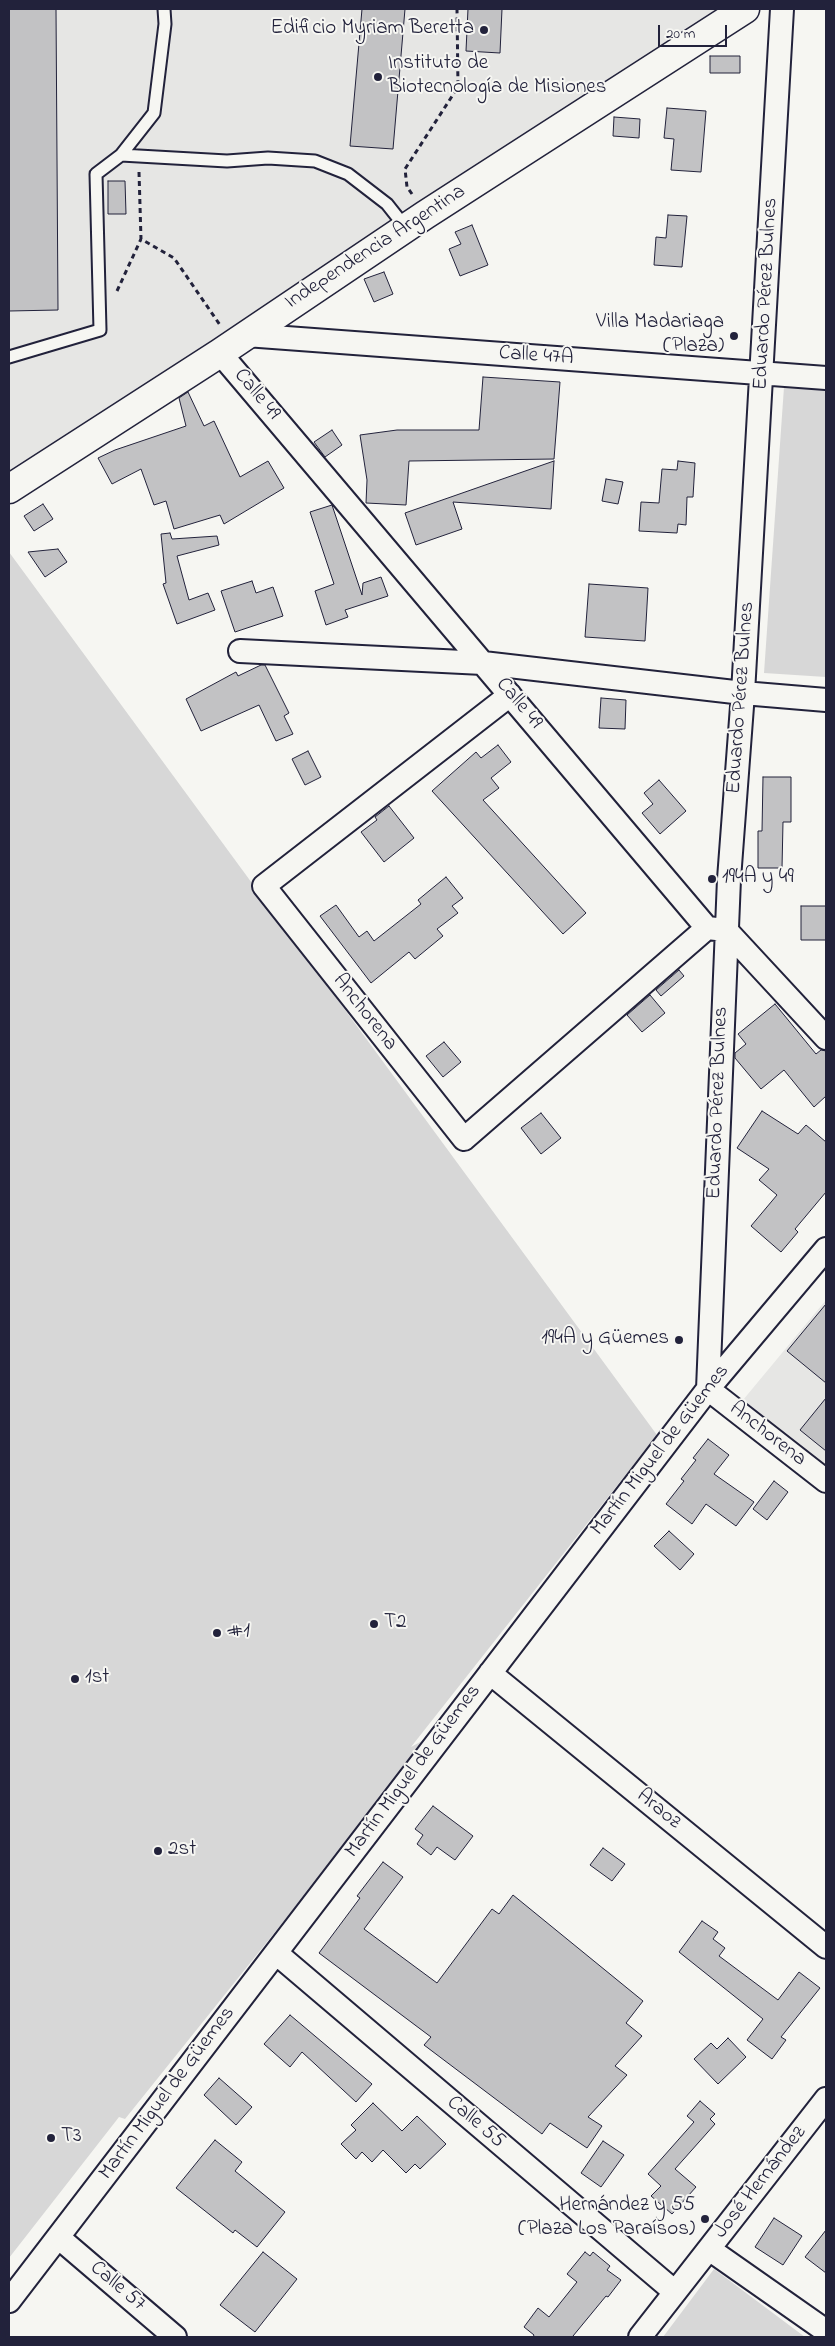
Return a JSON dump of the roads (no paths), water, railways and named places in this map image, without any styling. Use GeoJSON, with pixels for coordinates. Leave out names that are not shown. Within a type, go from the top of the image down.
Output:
{"type":"FeatureCollection","features":[{"type":"Feature","properties":{"kind":"main road","name":"Independencia Argentina"},"geometry":{"type":"LineString","coordinates":[[9,489],[745,9]]}},
{"type":"Feature","properties":{"kind":"street","name":"Eduardo Pérez Bulnes"},"geometry":{"type":"LineString","coordinates":[[708,1388],[717,929],[743,693],[763,374],[782,9]]}},
{"type":"Feature","properties":{"kind":"street","name":"Calle 47A"},"geometry":{"type":"LineString","coordinates":[[233,344],[826,378]]}},
{"type":"Feature","properties":{"kind":"street","name":"Calle 49"},"geometry":{"type":"LineString","coordinates":[[233,344],[510,695],[717,929],[826,1038]]}},
{"type":"Feature","properties":{"kind":"street"},"geometry":{"type":"LineString","coordinates":[[240,651],[483,663],[743,693],[826,700]]}},
{"type":"Feature","properties":{"kind":"street","name":"Anchorena"},"geometry":{"type":"LineString","coordinates":[[510,695],[264,886],[464,1140],[717,929]]}},
{"type":"Feature","properties":{"kind":"street","name":"Martín Miguel de Güemes"},"geometry":{"type":"LineString","coordinates":[[9,2301],[708,1388],[826,1249]]}},
{"type":"Feature","properties":{"kind":"street","name":"Anchorena"},"geometry":{"type":"LineString","coordinates":[[708,1388],[826,1482]]}},
{"type":"Feature","properties":{"kind":"street","name":"Araoz"},"geometry":{"type":"LineString","coordinates":[[490,1673],[826,1946]]}},
{"type":"Feature","properties":{"kind":"street","name":"Calle 55"},"geometry":{"type":"LineString","coordinates":[[276,1953],[675,2292]]}},
{"type":"Feature","properties":{"kind":"street","name":"José Hernández"},"geometry":{"type":"LineString","coordinates":[[640,2337],[826,2099]]}},
{"type":"Feature","properties":{"kind":"street","name":"Calle 57"},"geometry":{"type":"LineString","coordinates":[[58,2237],[175,2337]]}},
{"type":"Feature","properties":{"kind":"street"},"geometry":{"type":"LineString","coordinates":[[709,2249],[826,2331]]}},
{"type":"Feature","properties":{"kind":"lane"},"geometry":{"type":"LineString","coordinates":[[9,357],[100,330],[96,174],[121,156],[154,113],[164,9]]}},
{"type":"Feature","properties":{"kind":"lane"},"geometry":{"type":"LineString","coordinates":[[121,156],[227,161],[268,158],[315,161],[348,174],[416,222]]}},
{"type":"Feature","properties":{"kind":"place","name":"Edificio Myriam Beretta"},"geometry":{"type":"Point","coordinates":[484,30]}},
{"type":"Feature","properties":{"kind":"place","name":"Instituto de Biotecnología de Misiones"},"geometry":{"type":"Point","coordinates":[378,77]}},
{"type":"Feature","properties":{"kind":"place","name":"Villa Madariaga (Plaza)"},"geometry":{"type":"Point","coordinates":[734,336]}},
{"type":"Feature","properties":{"kind":"place","name":"194A y 49"},"geometry":{"type":"Point","coordinates":[712,879]}},
{"type":"Feature","properties":{"kind":"place","name":"194A y Güemes"},"geometry":{"type":"Point","coordinates":[679,1340]}},
{"type":"Feature","properties":{"kind":"place","name":"T2"},"geometry":{"type":"Point","coordinates":[374,1624]}},
{"type":"Feature","properties":{"kind":"place","name":"#1"},"geometry":{"type":"Point","coordinates":[217,1633]}},
{"type":"Feature","properties":{"kind":"place","name":"1st"},"geometry":{"type":"Point","coordinates":[75,1679]}},
{"type":"Feature","properties":{"kind":"place","name":"2st"},"geometry":{"type":"Point","coordinates":[158,1851]}},
{"type":"Feature","properties":{"kind":"place","name":"T3"},"geometry":{"type":"Point","coordinates":[51,2138]}},
{"type":"Feature","properties":{"kind":"place","name":"Hernández y 55 (Plaza Los Paraísos)"},"geometry":{"type":"Point","coordinates":[705,2219]}}]}
